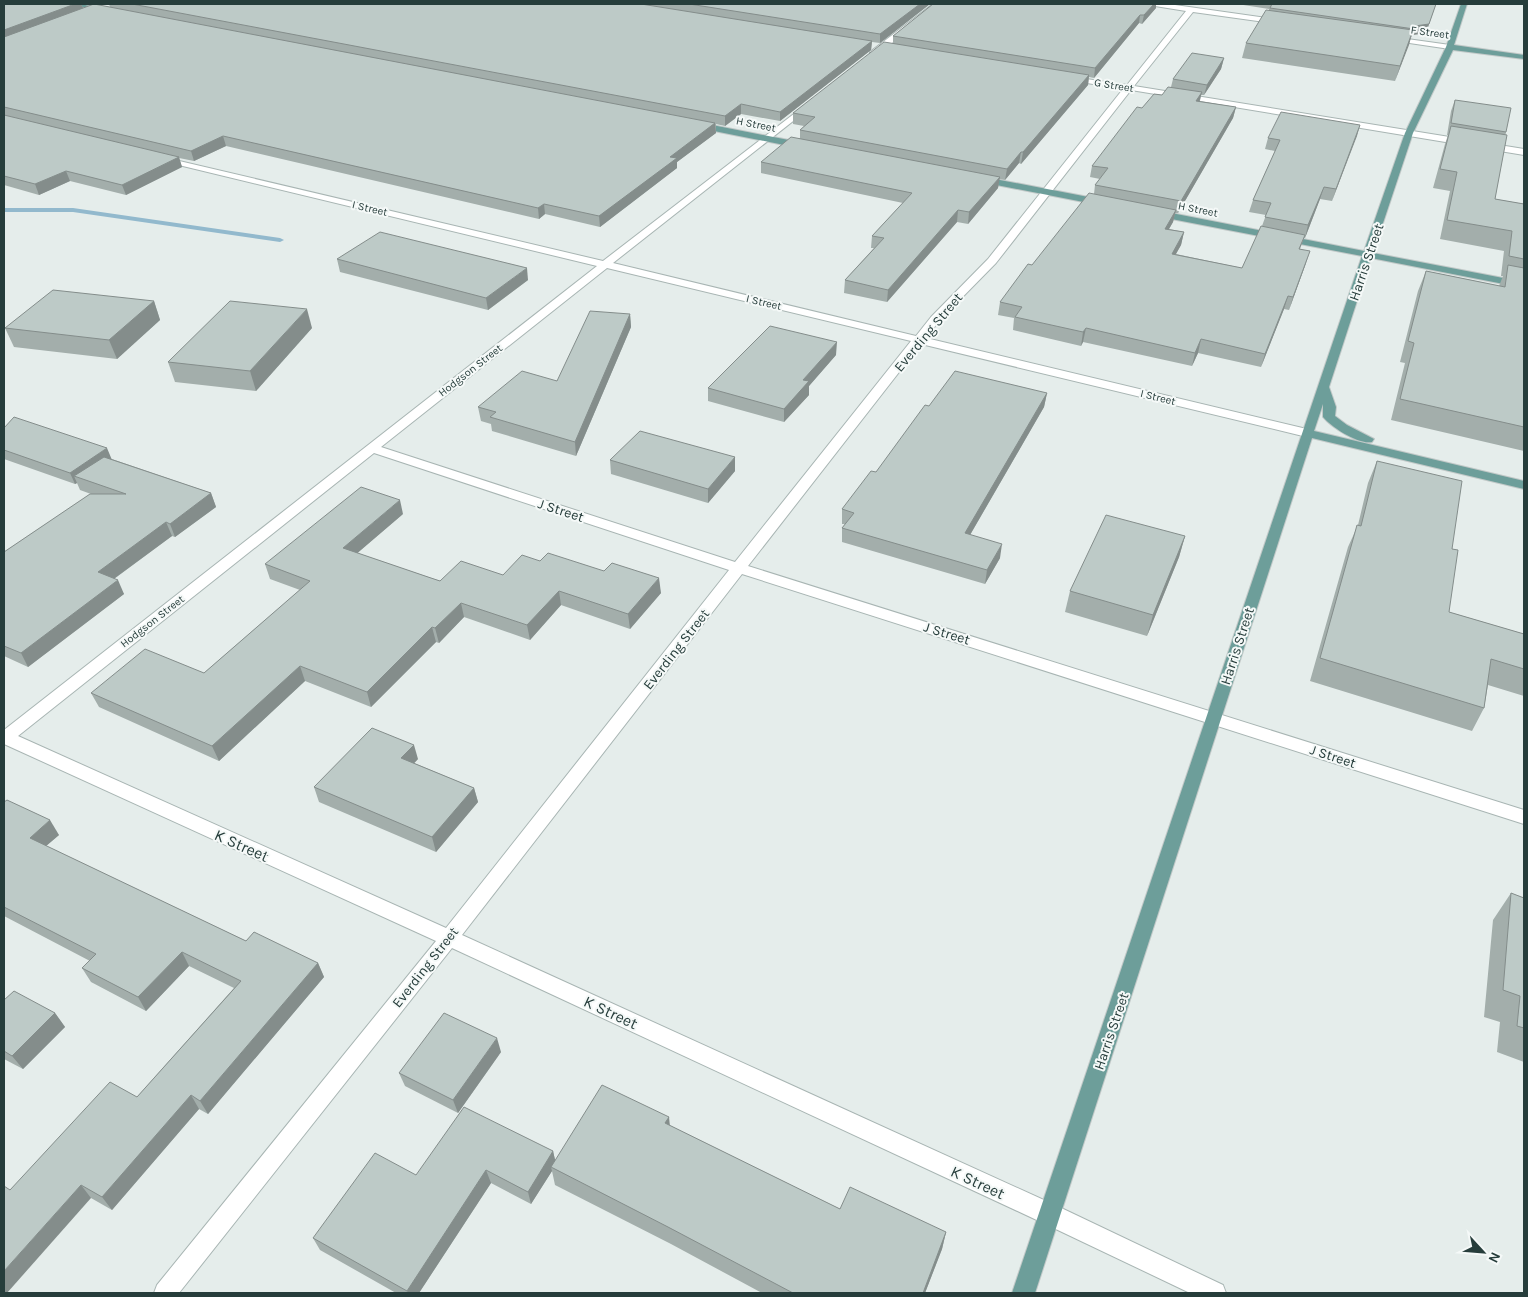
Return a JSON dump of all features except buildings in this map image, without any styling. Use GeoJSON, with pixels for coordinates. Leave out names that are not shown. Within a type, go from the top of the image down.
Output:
{"type":"FeatureCollection","features":[{"type":"Feature","properties":{"kind":"main road"},"geometry":{"type":"LineString","coordinates":[[72,4],[118,13]]}},
{"type":"Feature","properties":{"kind":"main road","name":"Harris Street"},"geometry":{"type":"LineString","coordinates":[[1023,1293],[1409,133],[1450,46],[1464,4]]}},
{"type":"Feature","properties":{"kind":"main road","name":"F Street"},"geometry":{"type":"LineString","coordinates":[[1450,46],[1524,57]]}},
{"type":"Feature","properties":{"kind":"main road","name":"H Street"},"geometry":{"type":"LineString","coordinates":[[689,124],[815,148]]}},
{"type":"Feature","properties":{"kind":"main road"},"geometry":{"type":"LineString","coordinates":[[969,177],[1112,205]]}},
{"type":"Feature","properties":{"kind":"main road","name":"H Street"},"geometry":{"type":"LineString","coordinates":[[1150,212],[1524,285]]}},
{"type":"Feature","properties":{"kind":"main road"},"geometry":{"type":"LineString","coordinates":[[1323,387],[1330,407],[1329,416],[1335,423],[1350,432],[1430,456],[1459,470]]}},
{"type":"Feature","properties":{"kind":"main road","name":"I Street"},"geometry":{"type":"LineString","coordinates":[[1308,433],[1524,485]]}},
{"type":"Feature","properties":{"kind":"street"},"geometry":{"type":"LineString","coordinates":[[82,15],[112,4]]}},
{"type":"Feature","properties":{"kind":"street"},"geometry":{"type":"LineString","coordinates":[[866,60],[887,48],[936,4]]}},
{"type":"Feature","properties":{"kind":"street"},"geometry":{"type":"LineString","coordinates":[[1155,4],[1289,23]]}},
{"type":"Feature","properties":{"kind":"street","name":"Everding Street"},"geometry":{"type":"LineString","coordinates":[[165,1293],[449,938],[483,892],[935,319],[992,261],[1191,9]]}},
{"type":"Feature","properties":{"kind":"street","name":"F Street"},"geometry":{"type":"LineString","coordinates":[[1377,36],[1450,46]]}},
{"type":"Feature","properties":{"kind":"street"},"geometry":{"type":"LineString","coordinates":[[869,45],[887,48]]}},
{"type":"Feature","properties":{"kind":"street","name":"G Street"},"geometry":{"type":"LineString","coordinates":[[1065,77],[1524,152]]}},
{"type":"Feature","properties":{"kind":"street","name":"Hodgson Street"},"geometry":{"type":"LineString","coordinates":[[4,737],[819,96]]}},
{"type":"Feature","properties":{"kind":"street","name":"I Street"},"geometry":{"type":"LineString","coordinates":[[149,155],[1308,433]]}},
{"type":"Feature","properties":{"kind":"street","name":"J Street"},"geometry":{"type":"LineString","coordinates":[[371,448],[739,568],[1524,817]]}},
{"type":"Feature","properties":{"kind":"street","name":"K Street"},"geometry":{"type":"LineString","coordinates":[[4,737],[449,938],[1049,1214],[1215,1293]]}},
{"type":"Feature","properties":{"kind":"waterway"},"geometry":{"type":"LineString","coordinates":[[4,210],[73,210],[280,240]]}}]}
